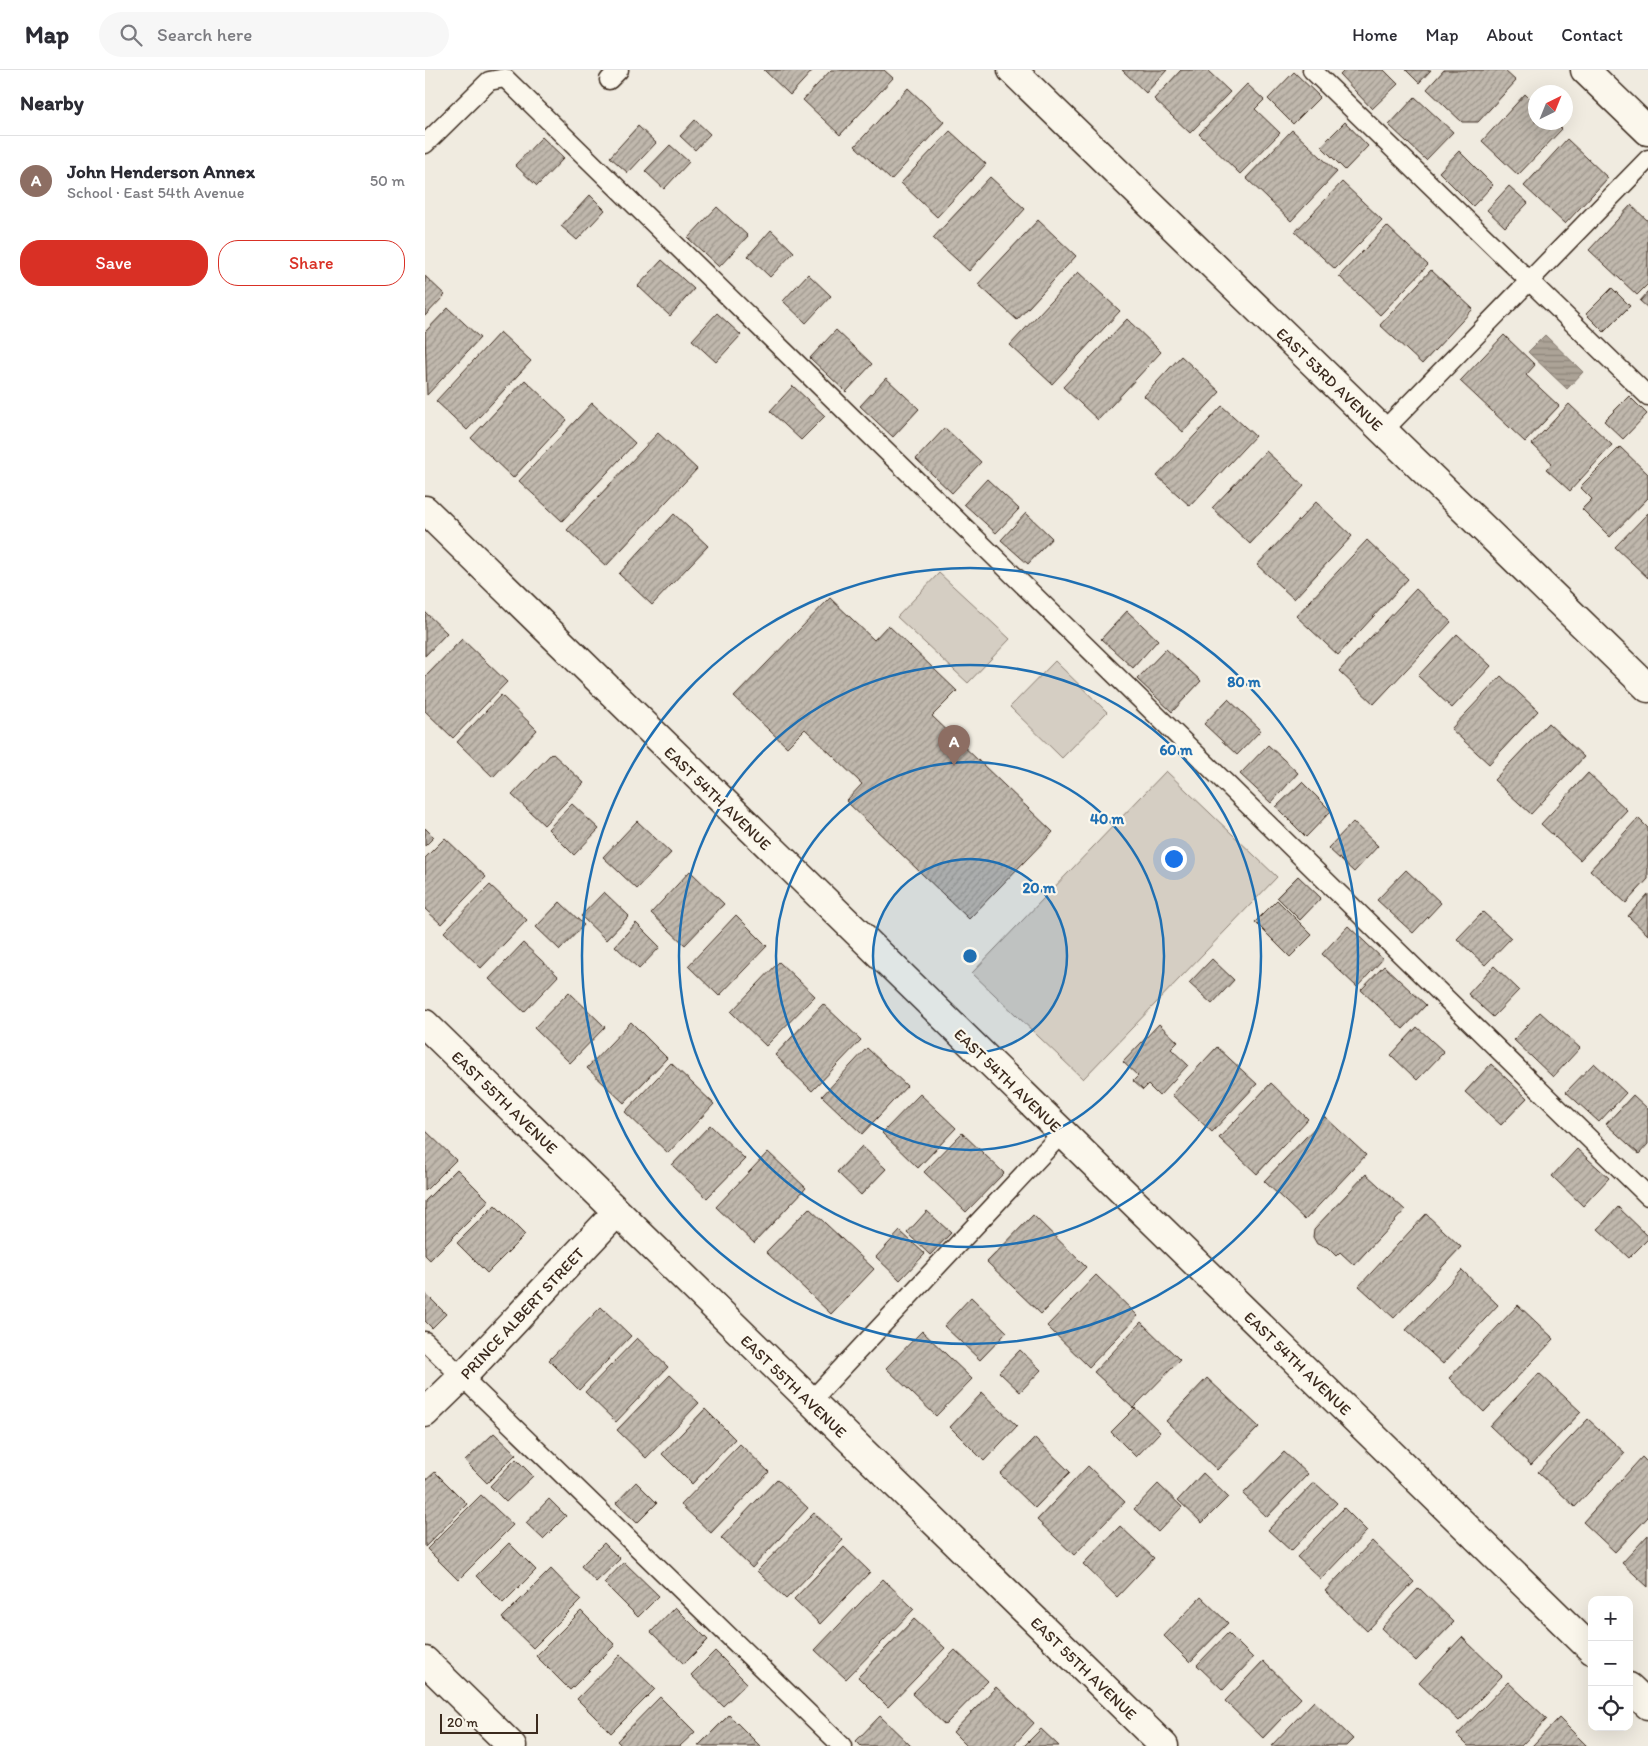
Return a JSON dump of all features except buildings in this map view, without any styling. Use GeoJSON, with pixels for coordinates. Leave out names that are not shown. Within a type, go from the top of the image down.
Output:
{"type":"FeatureCollection","features":[{"type":"Feature","properties":{"kind":"street","name":"EAST 53RD AVENUE"},"geometry":{"type":"LineString","coordinates":[[1012,70],[1648,688]]}},
{"type":"Feature","properties":{"kind":"street"},"geometry":{"type":"LineString","coordinates":[[1585,70],[1648,131]]}},
{"type":"Feature","properties":{"kind":"street","name":"EAST 54TH AVENUE"},"geometry":{"type":"LineString","coordinates":[[425,510],[1588,1646]]}},
{"type":"Feature","properties":{"kind":"street","name":"EAST 55TH AVENUE"},"geometry":{"type":"LineString","coordinates":[[425,1024],[1164,1746]]}},
{"type":"Feature","properties":{"kind":"street","name":"PRINCE ALBERT STREET"},"geometry":{"type":"LineString","coordinates":[[425,1413],[462,1377],[617,1212]]}},
{"type":"Feature","properties":{"kind":"street"},"geometry":{"type":"LineString","coordinates":[[425,1662],[512,1746]]}},
{"type":"Feature","properties":{"kind":"street"},"geometry":{"type":"LineString","coordinates":[[1633,1691],[1648,1705]]}},
{"type":"Feature","properties":{"kind":"lane"},"geometry":{"type":"LineString","coordinates":[[1312,70],[1648,396]]}},
{"type":"Feature","properties":{"kind":"lane"},"geometry":{"type":"LineString","coordinates":[[425,144],[489,81],[505,78],[1648,1196]]}},
{"type":"Feature","properties":{"kind":"lane"},"geometry":{"type":"LineString","coordinates":[[1383,431],[1648,159]]}},
{"type":"Feature","properties":{"kind":"lane"},"geometry":{"type":"LineString","coordinates":[[811,1402],[1062,1133]]}},
{"type":"Feature","properties":{"kind":"lane"},"geometry":{"type":"LineString","coordinates":[[425,1341],[842,1746]]}},
{"type":"Feature","properties":{"kind":"shaded area"},"geometry":{"type":"Polygon","coordinates":[[[1545,335],[1583,372],[1567,389],[1528,352],[1545,335]]]}},
{"type":"Feature","properties":{"kind":"shaded area"},"geometry":{"type":"Polygon","coordinates":[[[939,573],[1010,639],[968,683],[897,617],[939,573]]]}},
{"type":"Feature","properties":{"kind":"shaded area"},"geometry":{"type":"Polygon","coordinates":[[[1055,661],[1107,712],[1062,758],[1010,707],[1055,661]]]}},
{"type":"Feature","properties":{"kind":"shaded area"},"geometry":{"type":"Polygon","coordinates":[[[1166,771],[1277,877],[1083,1079],[972,973],[1166,771]]]}},
{"type":"Feature","properties":{"kind":"place","name":"John Henderson Annex"},"geometry":{"type":"Point","coordinates":[954,766]}}]}
